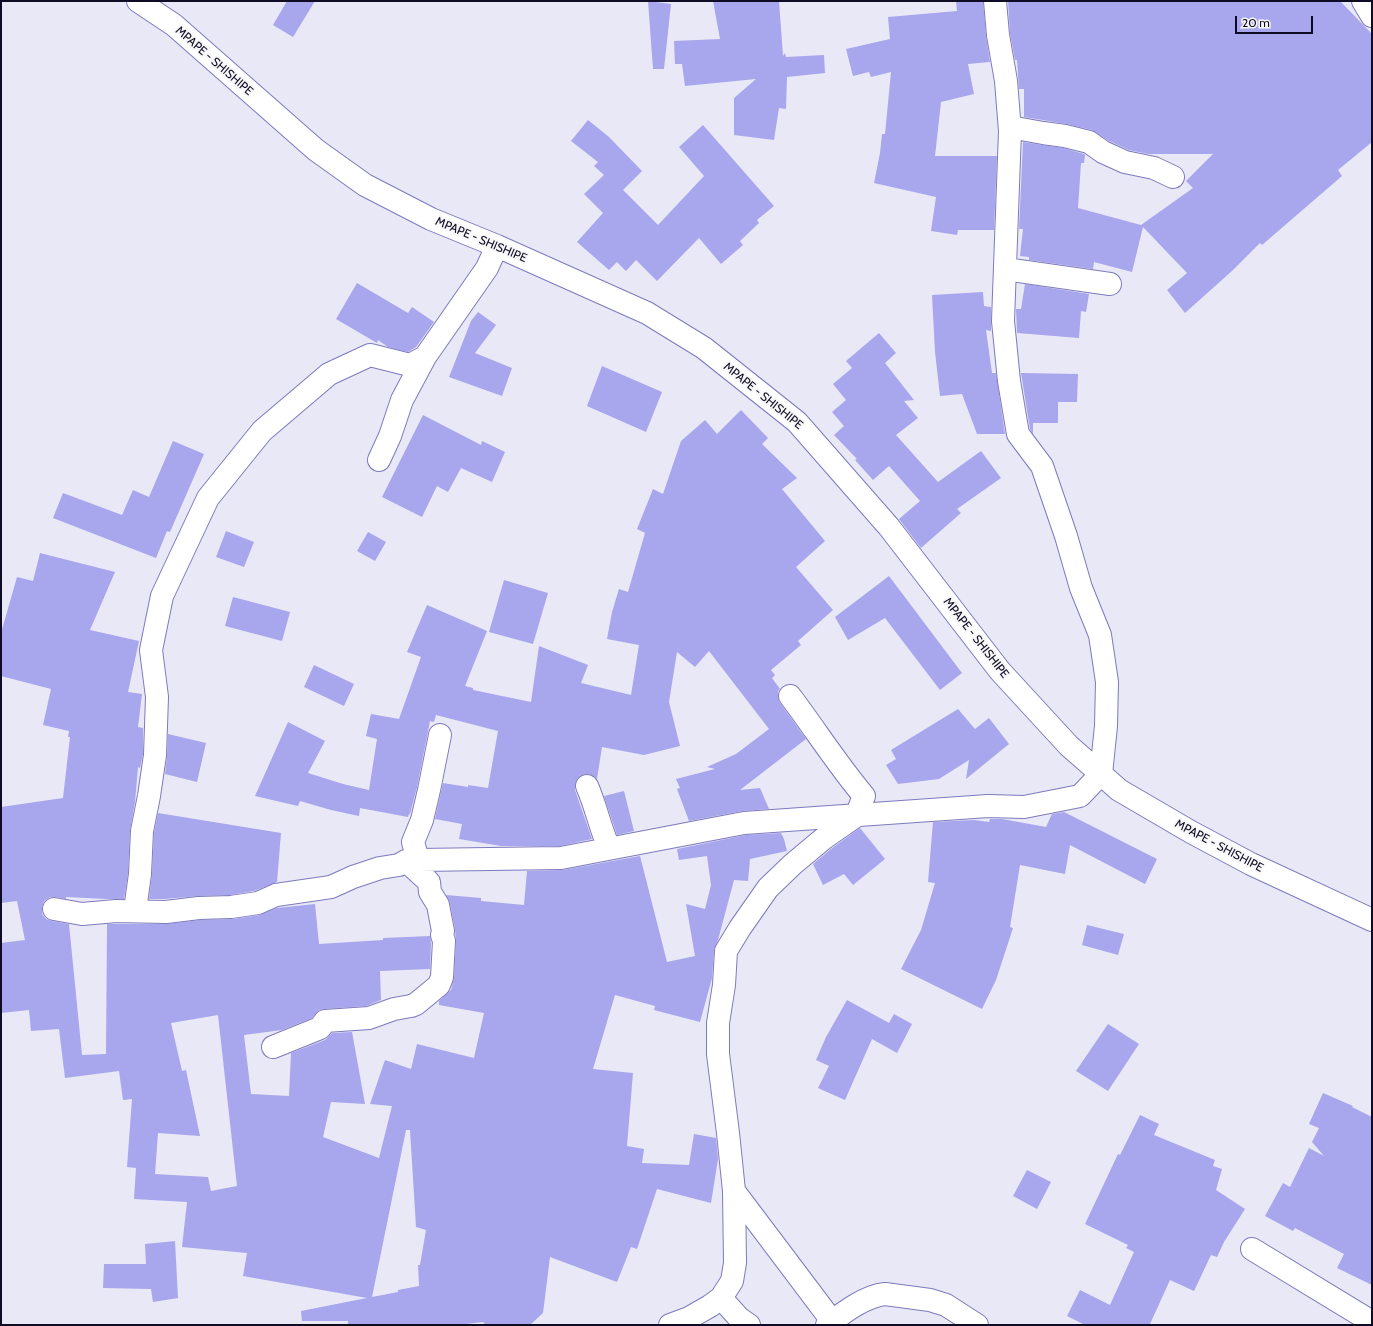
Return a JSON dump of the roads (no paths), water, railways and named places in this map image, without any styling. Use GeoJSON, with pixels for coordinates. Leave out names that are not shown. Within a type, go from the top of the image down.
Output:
{"type":"FeatureCollection","features":[{"type":"Feature","properties":{"kind":"street","name":"MPAPE - SHISHIPE"},"geometry":{"type":"LineString","coordinates":[[138,1],[174,25],[316,150],[365,185],[431,219],[497,246],[647,313],[704,348],[797,422],[890,528],[1000,671],[1069,746],[1100,774],[1119,790],[1251,864],[1372,920]]}},
{"type":"Feature","properties":{"kind":"street"},"geometry":{"type":"LineString","coordinates":[[54,909],[82,914],[142,911],[166,912],[199,908],[231,907],[258,903],[276,895],[331,887],[353,877],[380,868],[399,865],[412,860],[561,858],[744,824],[988,806],[1024,807],[1080,796],[1100,774],[1106,726],[1108,682],[1100,635],[1081,588],[1066,536],[1042,466],[1018,434],[1009,381],[1003,321],[1010,127],[1006,81],[998,35],[995,1]]}},
{"type":"Feature","properties":{"kind":"street"},"geometry":{"type":"LineString","coordinates":[[1363,1],[1372,16]]}},
{"type":"Feature","properties":{"kind":"street"},"geometry":{"type":"LineString","coordinates":[[1010,127],[1065,136],[1088,142],[1103,152],[1125,162],[1154,168],[1173,178]]}},
{"type":"Feature","properties":{"kind":"street"},"geometry":{"type":"LineString","coordinates":[[379,460],[390,436],[402,400],[425,356],[487,268],[497,246]]}},
{"type":"Feature","properties":{"kind":"street"},"geometry":{"type":"LineString","coordinates":[[1005,269],[1110,284]]}},
{"type":"Feature","properties":{"kind":"street"},"geometry":{"type":"LineString","coordinates":[[142,911],[136,903],[140,874],[142,832],[155,755],[157,697],[151,650],[162,596],[208,498],[262,432],[329,374],[370,355],[410,365],[425,356]]}},
{"type":"Feature","properties":{"kind":"street"},"geometry":{"type":"LineString","coordinates":[[670,1325],[694,1315],[721,1298],[732,1281],[735,1263],[734,1191],[718,1054],[718,1023],[724,985],[726,952],[740,928],[768,888],[793,864],[823,839],[856,816],[864,796],[830,753],[817,732],[790,696]]}},
{"type":"Feature","properties":{"kind":"street"},"geometry":{"type":"LineString","coordinates":[[273,1048],[320,1028],[325,1020],[370,1018],[394,1009],[412,1006],[439,985],[442,977],[444,941],[438,905],[430,892],[429,882],[412,860],[413,842],[422,820],[440,735]]}},
{"type":"Feature","properties":{"kind":"street"},"geometry":{"type":"LineString","coordinates":[[587,786],[594,801],[603,834],[609,848]]}},
{"type":"Feature","properties":{"kind":"street"},"geometry":{"type":"LineString","coordinates":[[734,1191],[832,1323],[869,1298],[885,1294],[930,1300],[946,1305],[977,1325]]}},
{"type":"Feature","properties":{"kind":"street"},"geometry":{"type":"LineString","coordinates":[[1252,1249],[1372,1322]]}},
{"type":"Feature","properties":{"kind":"street"},"geometry":{"type":"LineString","coordinates":[[721,1298],[739,1318],[749,1325]]}}]}
